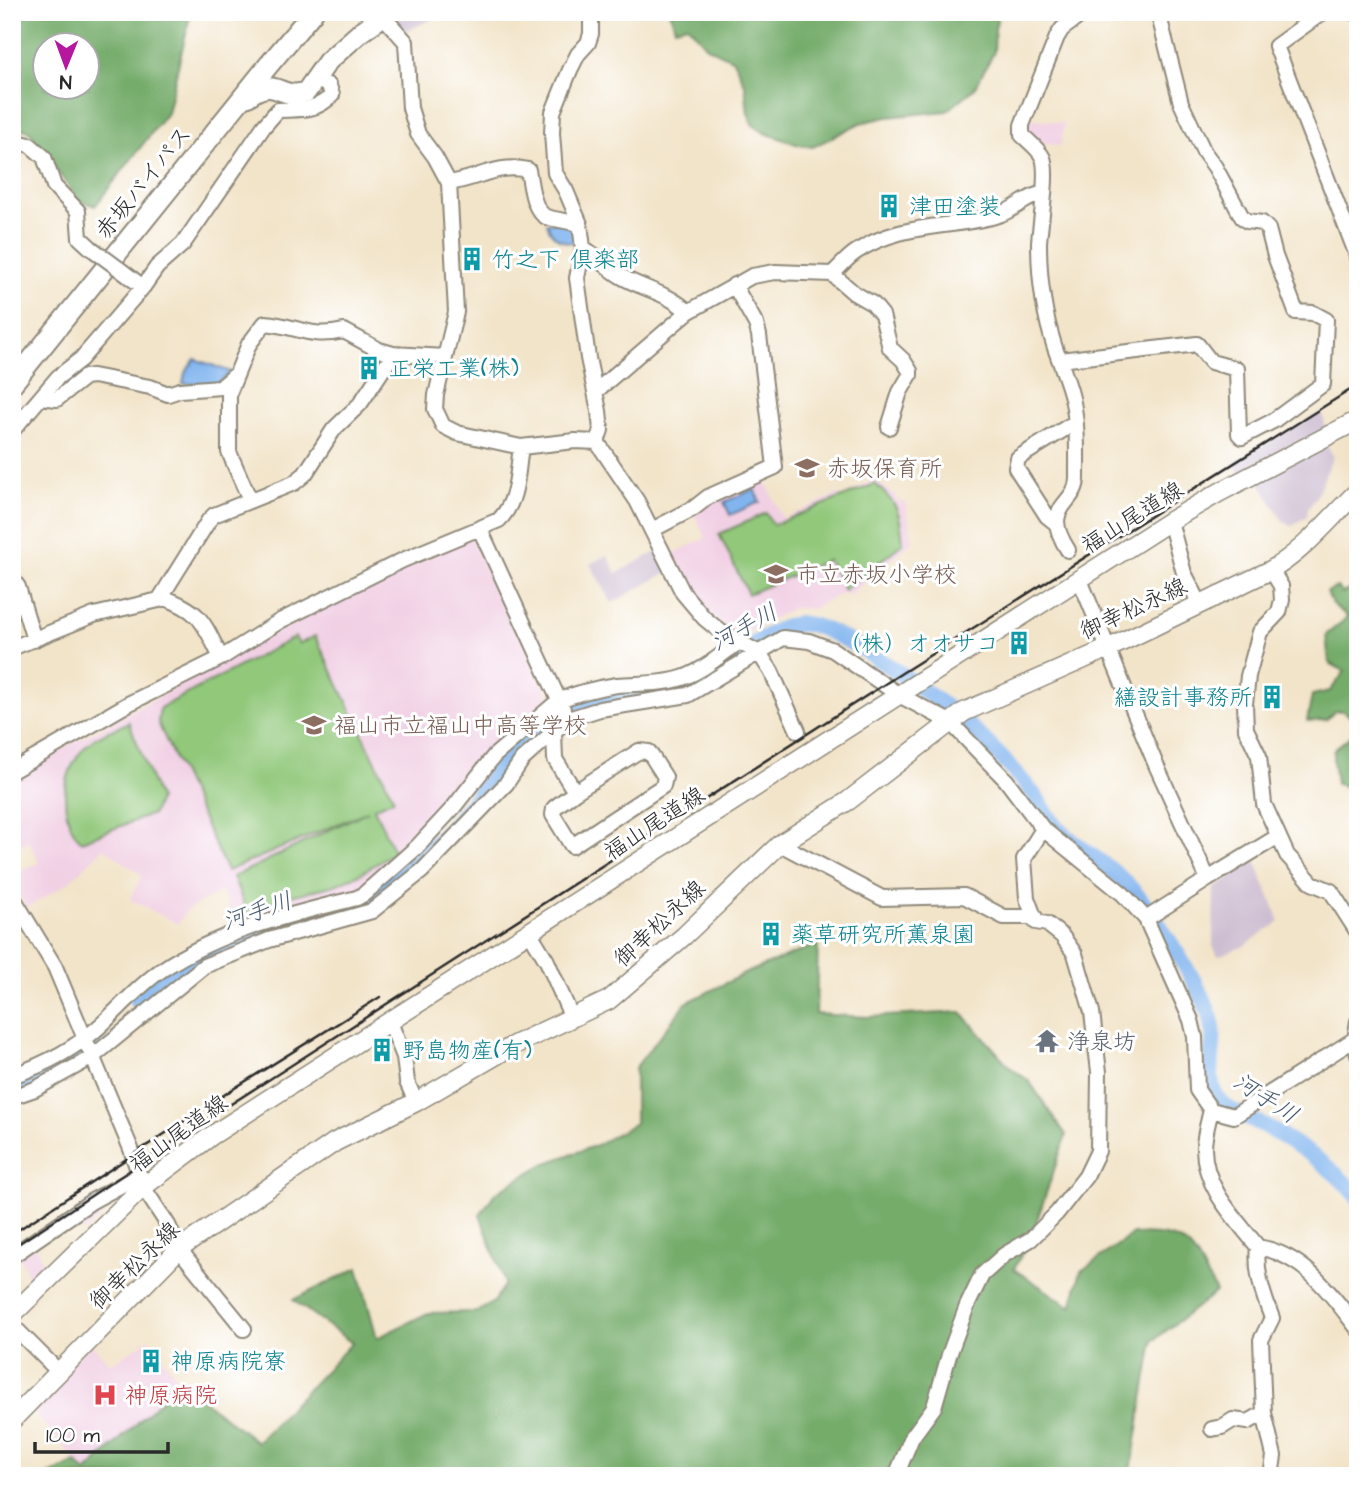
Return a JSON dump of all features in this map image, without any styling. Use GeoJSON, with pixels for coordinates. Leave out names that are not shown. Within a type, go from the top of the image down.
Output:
{"type":"FeatureCollection","features":[{"type":"Feature","properties":{"kind":"highway"},"geometry":{"type":"LineString","coordinates":[[259,70],[273,47],[301,12]]}},
{"type":"Feature","properties":{"kind":"highway","name":"赤坂バイパス"},"geometry":{"type":"LineString","coordinates":[[12,377],[307,12]]}},
{"type":"Feature","properties":{"kind":"highway"},"geometry":{"type":"LineString","coordinates":[[291,94],[275,74],[276,65],[315,12]]}},
{"type":"Feature","properties":{"kind":"highway","name":"赤坂バイパス"},"geometry":{"type":"LineString","coordinates":[[12,384],[315,12]]}},
{"type":"Feature","properties":{"kind":"highway"},"geometry":{"type":"LineString","coordinates":[[238,104],[260,87],[269,86],[291,94],[306,92],[328,61],[362,30],[387,13]]}},
{"type":"Feature","properties":{"kind":"main road","name":"福山尾道線"},"geometry":{"type":"LineString","coordinates":[[12,1315],[142,1181],[1170,521],[1358,420]]}},
{"type":"Feature","properties":{"kind":"main road","name":"御幸松永線"},"geometry":{"type":"LineString","coordinates":[[12,1420],[179,1249],[335,1142],[416,1102],[514,1045],[609,1000],[684,936],[780,844],[848,801],[955,719],[1271,570],[1288,560],[1358,491]]}},
{"type":"Feature","properties":{"kind":"street"},"geometry":{"type":"LineString","coordinates":[[591,12],[591,34],[570,70],[553,112],[552,133],[555,173],[580,224],[583,248],[577,278],[601,430],[597,442]]}},
{"type":"Feature","properties":{"kind":"street"},"geometry":{"type":"LineString","coordinates":[[1068,550],[1061,539],[1057,524],[1060,506],[1077,482],[1073,400],[1050,326],[1040,274],[1039,238],[1046,175],[1044,160],[1040,152],[1022,135],[1022,125],[1057,37],[1062,29],[1085,12]]}},
{"type":"Feature","properties":{"kind":"street"},"geometry":{"type":"LineString","coordinates":[[1060,360],[1197,344],[1211,362],[1237,369],[1239,434],[1242,437],[1273,421],[1323,384],[1326,320],[1321,315],[1296,312],[1268,229],[1262,223],[1247,221],[1242,217],[1215,167],[1203,152],[1180,99],[1158,12]]}},
{"type":"Feature","properties":{"kind":"street"},"geometry":{"type":"LineString","coordinates":[[1323,12],[1276,46],[1358,258]]}},
{"type":"Feature","properties":{"kind":"street"},"geometry":{"type":"LineString","coordinates":[[387,13],[390,24],[406,42],[410,108],[418,134],[449,183],[456,312],[436,402],[436,410],[443,426],[457,433],[522,447],[575,441],[597,442]]}},
{"type":"Feature","properties":{"kind":"street"},"geometry":{"type":"LineString","coordinates":[[12,431],[58,377],[81,359],[157,267],[183,244],[264,126],[278,110],[305,111],[323,105],[332,95],[329,86],[316,79]]}},
{"type":"Feature","properties":{"kind":"street"},"geometry":{"type":"LineString","coordinates":[[12,141],[30,145],[44,156],[54,186],[78,211],[80,238],[143,287]]}},
{"type":"Feature","properties":{"kind":"street"},"geometry":{"type":"LineString","coordinates":[[449,183],[465,181],[501,167],[528,170],[534,200],[539,209],[547,217],[580,224]]}},
{"type":"Feature","properties":{"kind":"street"},"geometry":{"type":"LineString","coordinates":[[832,274],[856,252],[890,234],[996,216],[1034,195],[1043,193]]}},
{"type":"Feature","properties":{"kind":"street"},"geometry":{"type":"LineString","coordinates":[[583,248],[616,274],[678,302],[688,312]]}},
{"type":"Feature","properties":{"kind":"street"},"geometry":{"type":"LineString","coordinates":[[595,393],[688,312],[734,285],[752,276],[775,272],[832,274],[854,293],[873,304],[882,314],[891,348],[904,360],[910,371],[889,427]]}},
{"type":"Feature","properties":{"kind":"street"},"geometry":{"type":"LineString","coordinates":[[652,530],[695,508],[708,497],[775,467],[759,335],[756,324],[734,285]]}},
{"type":"Feature","properties":{"kind":"street"},"geometry":{"type":"LineString","coordinates":[[250,500],[229,452],[229,394],[249,344],[265,323],[284,325],[311,335],[344,331],[379,350],[393,354],[445,357]]}},
{"type":"Feature","properties":{"kind":"street"},"geometry":{"type":"LineString","coordinates":[[12,648],[94,615],[143,605],[162,597],[209,520],[214,515],[294,483],[304,474],[334,429],[360,404],[393,354]]}},
{"type":"Feature","properties":{"kind":"street"},"geometry":{"type":"LineString","coordinates":[[41,397],[57,399],[85,377],[93,376],[150,387],[168,394],[180,390],[221,387],[235,376]]}},
{"type":"Feature","properties":{"kind":"street"},"geometry":{"type":"LineString","coordinates":[[1057,524],[1047,516],[1016,468],[1017,462],[1018,458],[1074,423]]}},
{"type":"Feature","properties":{"kind":"street"},"geometry":{"type":"LineString","coordinates":[[597,442],[637,501],[683,593],[704,618],[748,648],[771,671],[798,731]]}},
{"type":"Feature","properties":{"kind":"street"},"geometry":{"type":"LineString","coordinates":[[12,771],[128,704],[221,658],[280,621],[403,559],[499,520],[509,511],[513,500],[522,447]]}},
{"type":"Feature","properties":{"kind":"street"},"geometry":{"type":"LineString","coordinates":[[1170,521],[1184,573],[1200,604]]}},
{"type":"Feature","properties":{"kind":"street"},"geometry":{"type":"LineString","coordinates":[[480,529],[563,710]]}},
{"type":"Feature","properties":{"kind":"street"},"geometry":{"type":"LineString","coordinates":[[1271,570],[1281,586],[1282,600],[1279,612],[1260,632],[1248,676],[1246,729],[1259,756],[1264,804],[1287,855],[1312,883],[1331,891],[1358,933]]}},
{"type":"Feature","properties":{"kind":"street"},"geometry":{"type":"LineString","coordinates":[[12,579],[18,587],[34,640]]}},
{"type":"Feature","properties":{"kind":"street"},"geometry":{"type":"LineString","coordinates":[[1080,580],[1156,765],[1208,879]]}},
{"type":"Feature","properties":{"kind":"street"},"geometry":{"type":"LineString","coordinates":[[162,597],[184,605],[197,614],[221,658]]}},
{"type":"Feature","properties":{"kind":"street"},"geometry":{"type":"LineString","coordinates":[[575,792],[555,759],[554,733],[570,695],[684,677],[748,648],[783,638],[809,641],[833,650],[908,689],[955,719],[1043,829],[1151,916],[1189,1014],[1195,1037],[1198,1090],[1210,1111],[1204,1146],[1205,1163],[1220,1198],[1258,1247],[1305,1267],[1322,1283],[1358,1329]]}},
{"type":"Feature","properties":{"kind":"street"},"geometry":{"type":"LineString","coordinates":[[12,1076],[53,1058],[87,1048],[144,984],[181,958],[238,931],[272,919],[364,894],[417,847],[494,756],[563,710],[600,709],[688,695],[748,648]]}},
{"type":"Feature","properties":{"kind":"street"},"geometry":{"type":"LineString","coordinates":[[12,1097],[35,1089],[87,1048],[204,966],[269,940],[372,911],[422,871],[506,784],[522,760],[554,733]]}},
{"type":"Feature","properties":{"kind":"street"},"geometry":{"type":"LineString","coordinates":[[639,751],[649,752],[665,778],[663,786],[572,846],[552,815],[554,808],[575,792],[639,751]]}},
{"type":"Feature","properties":{"kind":"street"},"geometry":{"type":"LineString","coordinates":[[895,1476],[912,1437],[934,1407],[967,1306],[982,1275],[1004,1255],[1031,1239],[1058,1213],[1086,1176],[1098,1151],[1099,1072],[1092,1012],[1075,954],[1062,936],[1047,924],[1036,922],[1027,898],[1024,859],[1043,829]]}},
{"type":"Feature","properties":{"kind":"street"},"geometry":{"type":"LineString","coordinates":[[1151,916],[1277,836]]}},
{"type":"Feature","properties":{"kind":"street"},"geometry":{"type":"LineString","coordinates":[[780,844],[882,898],[964,896],[1004,916],[1035,917]]}},
{"type":"Feature","properties":{"kind":"street"},"geometry":{"type":"LineString","coordinates":[[12,896],[55,967],[142,1181],[179,1249],[244,1329]]}},
{"type":"Feature","properties":{"kind":"street"},"geometry":{"type":"LineString","coordinates":[[530,933],[547,961],[572,1017]]}},
{"type":"Feature","properties":{"kind":"street"},"geometry":{"type":"LineString","coordinates":[[1358,1021],[1355,1040],[1358,1055]]}},
{"type":"Feature","properties":{"kind":"street"},"geometry":{"type":"LineString","coordinates":[[390,1022],[404,1057],[407,1082],[416,1102]]}},
{"type":"Feature","properties":{"kind":"street"},"geometry":{"type":"LineString","coordinates":[[1210,1111],[1239,1113],[1355,1040]]}},
{"type":"Feature","properties":{"kind":"street"},"geometry":{"type":"LineString","coordinates":[[12,1256],[92,1201],[142,1181]]}},
{"type":"Feature","properties":{"kind":"street"},"geometry":{"type":"LineString","coordinates":[[1258,1247],[1256,1259],[1260,1271],[1259,1285],[1272,1318],[1261,1340],[1264,1413],[1273,1452],[1271,1476]]}},
{"type":"Feature","properties":{"kind":"street"},"geometry":{"type":"LineString","coordinates":[[12,1325],[59,1372]]}},
{"type":"Feature","properties":{"kind":"street"},"geometry":{"type":"LineString","coordinates":[[1212,1429],[1222,1427],[1233,1420],[1248,1422],[1264,1413]]}},
{"type":"Feature","properties":{"kind":"shaded area"},"geometry":{"type":"Polygon","coordinates":[[[398,12],[431,12],[434,18],[405,32],[391,19],[398,12]]]}},
{"type":"Feature","properties":{"kind":"shaded area"},"geometry":{"type":"Polygon","coordinates":[[[1028,118],[1064,123],[1061,146],[1040,142],[1026,131],[1028,118]]]}},
{"type":"Feature","properties":{"kind":"shaded area"},"geometry":{"type":"Polygon","coordinates":[[[1322,412],[1326,430],[1241,474],[1233,463],[1322,412]]]}},
{"type":"Feature","properties":{"kind":"shaded area"},"geometry":{"type":"Polygon","coordinates":[[[1327,444],[1333,456],[1315,499],[1308,508],[1307,516],[1291,526],[1283,521],[1259,481],[1327,444]]]}},
{"type":"Feature","properties":{"kind":"shaded area","name":"市立赤坂小学校"},"geometry":{"type":"Polygon","coordinates":[[[763,477],[783,519],[875,480],[896,496],[897,501],[905,502],[913,541],[849,596],[845,592],[812,609],[794,608],[736,637],[692,599],[668,556],[706,538],[693,512],[763,477]]]}},
{"type":"Feature","properties":{"kind":"shaded area","name":"福山市立福山中高等学校"},"geometry":{"type":"Polygon","coordinates":[[[474,536],[478,538],[506,601],[503,603],[512,623],[516,622],[549,701],[421,835],[358,890],[237,926],[222,891],[187,910],[178,924],[130,899],[142,875],[104,848],[68,883],[27,908],[12,885],[12,874],[39,863],[29,841],[12,848],[12,776],[309,615],[474,536]]]}},
{"type":"Feature","properties":{"kind":"shaded area"},"geometry":{"type":"Polygon","coordinates":[[[656,552],[668,572],[612,603],[590,564],[607,555],[617,573],[656,552]]]}},
{"type":"Feature","properties":{"kind":"shaded area"},"geometry":{"type":"Polygon","coordinates":[[[1255,860],[1280,922],[1242,947],[1218,956],[1213,946],[1214,888],[1255,860]]]}},
{"type":"Feature","properties":{"kind":"shaded area"},"geometry":{"type":"Polygon","coordinates":[[[120,1191],[125,1196],[83,1233],[77,1218],[120,1191]]]}},
{"type":"Feature","properties":{"kind":"shaded area"},"geometry":{"type":"Polygon","coordinates":[[[37,1246],[46,1273],[32,1287],[20,1257],[37,1246]]]}},
{"type":"Feature","properties":{"kind":"shaded area","name":"神原病院"},"geometry":{"type":"Polygon","coordinates":[[[149,1339],[180,1382],[86,1473],[30,1407],[91,1344],[111,1364],[149,1339]]]}},
{"type":"Feature","properties":{"kind":"green space"},"geometry":{"type":"Polygon","coordinates":[[[12,12],[191,12],[167,113],[95,206],[78,200],[28,130],[12,128],[12,12]]]}},
{"type":"Feature","properties":{"kind":"green space"},"geometry":{"type":"Polygon","coordinates":[[[670,12],[999,12],[994,52],[974,89],[947,111],[887,117],[860,123],[813,147],[765,133],[753,125],[748,113],[745,85],[732,59],[707,47],[688,25],[675,28],[670,12]]]}},
{"type":"Feature","properties":{"kind":"green space"},"geometry":{"type":"Polygon","coordinates":[[[875,484],[897,510],[903,543],[844,590],[828,560],[748,594],[719,534],[766,513],[773,525],[875,484]]]}},
{"type":"Feature","properties":{"kind":"green space"},"geometry":{"type":"Polygon","coordinates":[[[1337,587],[1342,593],[1349,590],[1358,596],[1358,825],[1354,822],[1355,789],[1336,784],[1333,760],[1334,749],[1357,731],[1356,721],[1343,711],[1335,711],[1326,720],[1307,721],[1312,695],[1330,691],[1345,671],[1329,663],[1326,635],[1348,617],[1332,604],[1327,592],[1337,587]]]}},
{"type":"Feature","properties":{"kind":"green space"},"geometry":{"type":"Polygon","coordinates":[[[315,636],[394,799],[374,808],[394,852],[360,874],[335,885],[291,896],[248,914],[233,877],[368,811],[227,871],[158,723],[160,708],[295,637],[299,644],[315,636]]]}},
{"type":"Feature","properties":{"kind":"green space"},"geometry":{"type":"Polygon","coordinates":[[[129,722],[159,799],[153,814],[81,841],[73,830],[65,802],[69,774],[83,749],[94,739],[129,722]]]}},
{"type":"Feature","properties":{"kind":"green space"},"geometry":{"type":"Polygon","coordinates":[[[818,944],[816,1014],[868,1017],[961,1012],[1010,1067],[1029,1081],[1066,1135],[1033,1232],[1014,1269],[1071,1307],[1081,1271],[1133,1234],[1167,1236],[1178,1240],[1194,1253],[1200,1263],[1216,1292],[1153,1341],[1130,1476],[47,1476],[76,1462],[86,1472],[180,1382],[257,1442],[352,1343],[293,1300],[358,1268],[377,1338],[428,1313],[477,1312],[495,1301],[505,1283],[480,1215],[495,1193],[544,1164],[597,1145],[635,1123],[635,1068],[686,1003],[746,973],[818,944]]]}},
{"type":"Feature","properties":{"kind":"water"},"geometry":{"type":"Polygon","coordinates":[[[561,221],[578,231],[578,242],[563,241],[551,233],[547,223],[561,221]]]}},
{"type":"Feature","properties":{"kind":"water"},"geometry":{"type":"Polygon","coordinates":[[[195,359],[231,372],[218,383],[183,384],[185,373],[195,359]]]}},
{"type":"Feature","properties":{"kind":"water"},"geometry":{"type":"Polygon","coordinates":[[[754,489],[760,502],[730,515],[724,502],[754,489]]]}},
{"type":"Feature","properties":{"kind":"waterway","name":"河手川"},"geometry":{"type":"LineString","coordinates":[[136,999],[178,968],[208,952],[257,933],[341,909],[386,886],[450,827],[536,726],[566,707],[599,699],[685,688],[699,682],[783,628],[798,624],[814,626],[835,634],[886,664],[956,715],[1018,775],[1057,827],[1131,888],[1165,934],[1206,1005],[1213,1028],[1212,1084],[1219,1100],[1233,1111],[1288,1139],[1313,1156],[1348,1185],[1358,1197]]}},
{"type":"Feature","properties":{"kind":"waterway","name":"河手川"},"geometry":{"type":"LineString","coordinates":[[20,1087],[61,1065],[97,1036]]}},
{"type":"Feature","properties":{"kind":"railway"},"geometry":{"type":"LineString","coordinates":[[12,1248],[217,1113],[905,671],[1358,385]]}},
{"type":"Feature","properties":{"kind":"railway"},"geometry":{"type":"LineString","coordinates":[[12,1234],[230,1091],[380,997]]}},
{"type":"Feature","properties":{"kind":"place","name":"津田塗装"},"geometry":{"type":"Point","coordinates":[889,206]}},
{"type":"Feature","properties":{"kind":"place","name":"竹之下 倶楽部"},"geometry":{"type":"Point","coordinates":[472,259]}},
{"type":"Feature","properties":{"kind":"place","name":"正栄工業(株)"},"geometry":{"type":"Point","coordinates":[369,368]}},
{"type":"Feature","properties":{"kind":"place","name":"赤坂保育所"},"geometry":{"type":"Point","coordinates":[807,468]}},
{"type":"Feature","properties":{"kind":"place","name":"市立赤坂小学校"},"geometry":{"type":"Point","coordinates":[776,574]}},
{"type":"Feature","properties":{"kind":"place","name":"（株）オオサコ"},"geometry":{"type":"Point","coordinates":[1019,643]}},
{"type":"Feature","properties":{"kind":"place","name":"繕設計事務所"},"geometry":{"type":"Point","coordinates":[1272,697]}},
{"type":"Feature","properties":{"kind":"place","name":"福山市立福山中高等学校"},"geometry":{"type":"Point","coordinates":[314,725]}},
{"type":"Feature","properties":{"kind":"place","name":"薬草研究所薫泉園"},"geometry":{"type":"Point","coordinates":[771,934]}},
{"type":"Feature","properties":{"kind":"place","name":"浄泉坊"},"geometry":{"type":"Point","coordinates":[1047,1041]}},
{"type":"Feature","properties":{"kind":"place","name":"野島物産(有)"},"geometry":{"type":"Point","coordinates":[382,1050]}},
{"type":"Feature","properties":{"kind":"place","name":"神原病院寮"},"geometry":{"type":"Point","coordinates":[151,1361]}},
{"type":"Feature","properties":{"kind":"place","name":"神原病院"},"geometry":{"type":"Point","coordinates":[105,1395]}}]}
